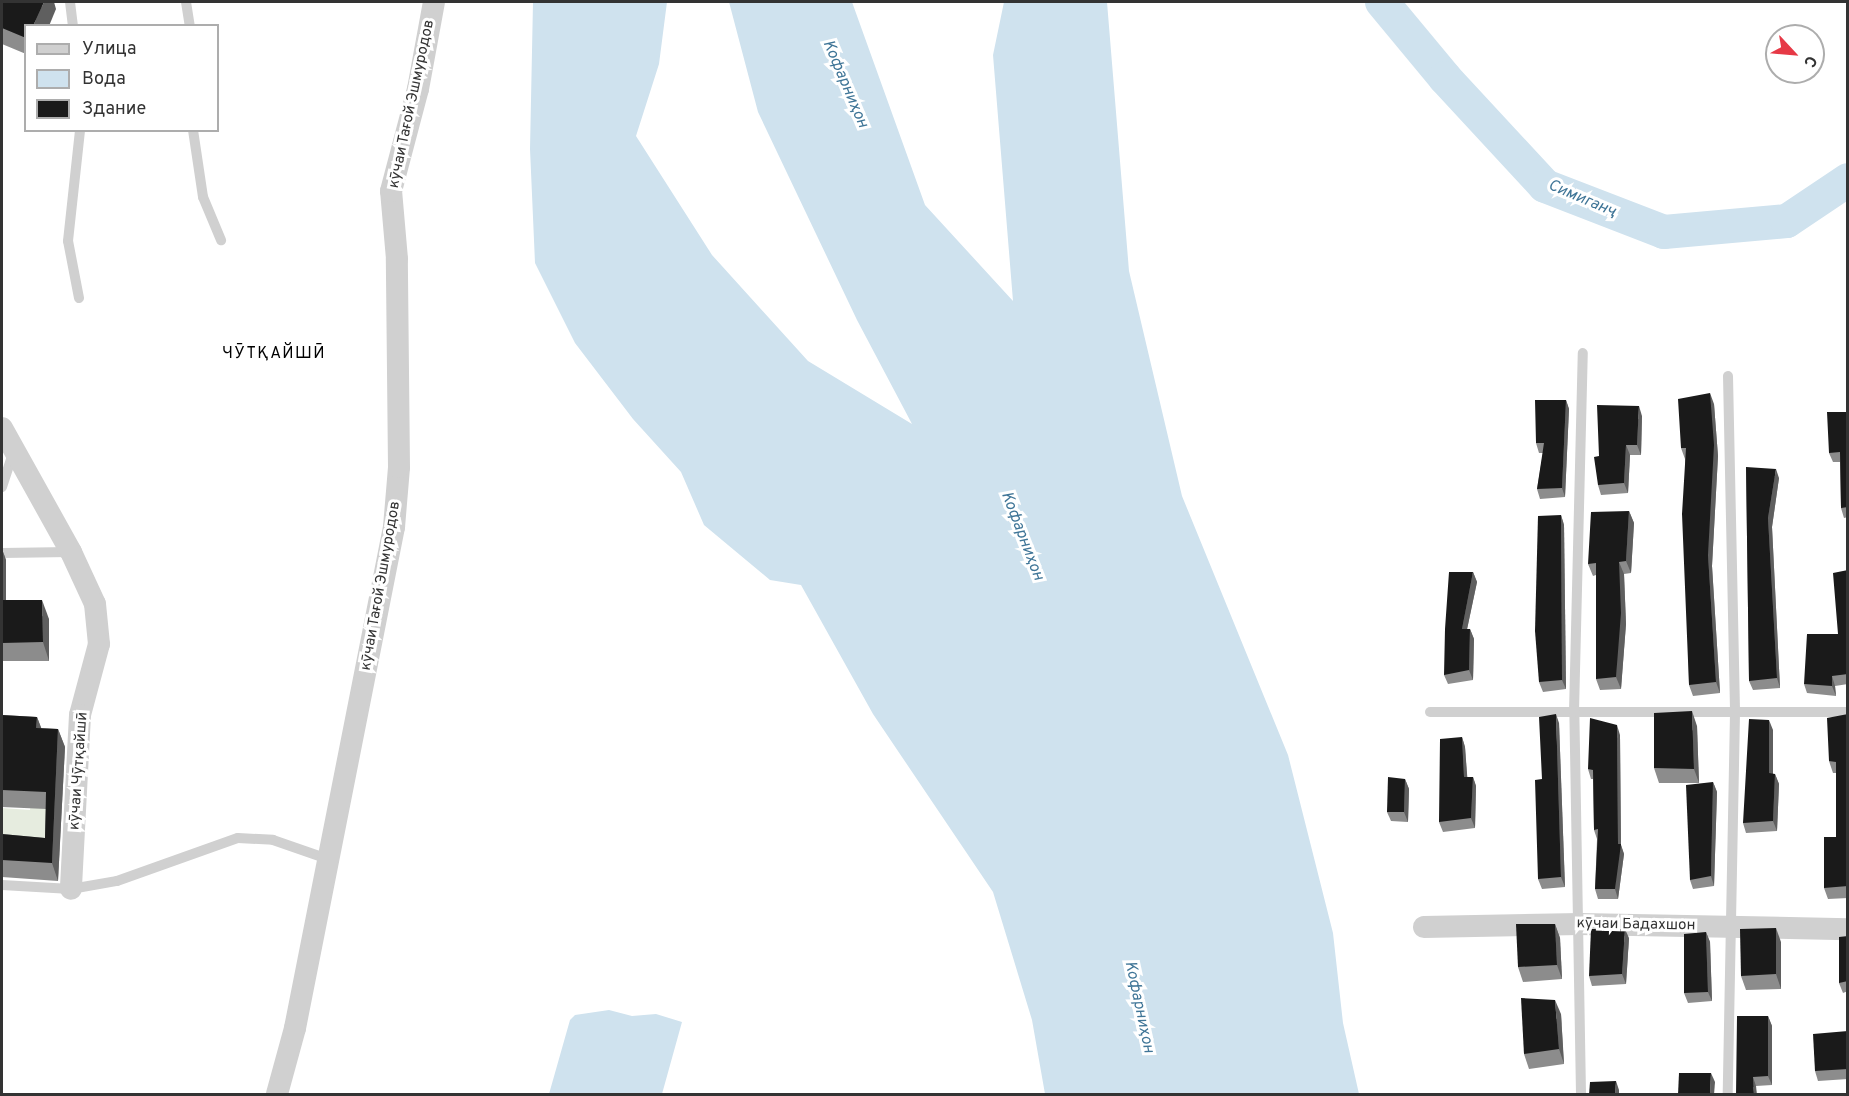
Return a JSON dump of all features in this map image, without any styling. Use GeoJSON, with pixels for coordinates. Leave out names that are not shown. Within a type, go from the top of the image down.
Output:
{"type":"FeatureCollection","features":[{"type":"Feature","properties":{"kind":"street","name":"кӯчаи Тағой Эшмуродов"},"geometry":{"type":"LineString","coordinates":[[277,1095],[295,1028],[394,527],[399,467],[397,271],[391,191],[418,88],[434,2]]}},
{"type":"Feature","properties":{"kind":"street","name":"кӯчаи Чӯтқайшӣ"},"geometry":{"type":"LineString","coordinates":[[2,428],[71,552],[95,604],[99,644],[80,715],[71,889]]}},
{"type":"Feature","properties":{"kind":"street","name":"кӯчаи Бадахшон"},"geometry":{"type":"LineString","coordinates":[[1424,927],[1580,924],[1848,929]]}},
{"type":"Feature","properties":{"kind":"lane"},"geometry":{"type":"LineString","coordinates":[[70,2],[73,24]]}},
{"type":"Feature","properties":{"kind":"lane"},"geometry":{"type":"LineString","coordinates":[[186,2],[190,24]]}},
{"type":"Feature","properties":{"kind":"lane"},"geometry":{"type":"LineString","coordinates":[[79,298],[68,241],[80,132]]}},
{"type":"Feature","properties":{"kind":"lane"},"geometry":{"type":"LineString","coordinates":[[194,132],[203,197],[221,240]]}},
{"type":"Feature","properties":{"kind":"lane"},"geometry":{"type":"LineString","coordinates":[[1581,1095],[1580,924],[1574,712],[1583,353]]}},
{"type":"Feature","properties":{"kind":"lane"},"geometry":{"type":"LineString","coordinates":[[1728,376],[1735,713],[1728,1095]]}},
{"type":"Feature","properties":{"kind":"lane"},"geometry":{"type":"LineString","coordinates":[[2,487],[14,451]]}},
{"type":"Feature","properties":{"kind":"lane"},"geometry":{"type":"LineString","coordinates":[[2,553],[71,552]]}},
{"type":"Feature","properties":{"kind":"lane"},"geometry":{"type":"LineString","coordinates":[[1430,712],[1848,712]]}},
{"type":"Feature","properties":{"kind":"lane"},"geometry":{"type":"LineString","coordinates":[[2,885],[71,889],[117,881],[238,838],[273,840],[328,858]]}},
{"type":"Feature","properties":{"kind":"shaded area"},"geometry":{"type":"Polygon","coordinates":[[[31,797],[53,798],[49,853],[2,849],[2,808],[30,810],[31,797]]]}},
{"type":"Feature","properties":{"kind":"water","name":"Кофарниҳон"},"geometry":{"type":"Polygon","coordinates":[[[533,2],[667,2],[659,64],[636,136],[712,255],[808,361],[912,424],[857,320],[758,112],[729,2],[852,2],[925,205],[1013,301],[993,55],[1004,2],[1107,2],[1129,271],[1182,496],[1288,755],[1333,933],[1343,1023],[1359,1094],[1045,1094],[1032,1020],[993,892],[873,714],[801,585],[770,580],[704,525],[681,472],[633,419],[575,343],[535,263],[530,149],[533,2]]]}},
{"type":"Feature","properties":{"kind":"water"},"geometry":{"type":"Polygon","coordinates":[[[609,1010],[632,1016],[656,1014],[682,1022],[662,1094],[549,1094],[570,1020],[575,1015],[609,1010]]]}},
{"type":"Feature","properties":{"kind":"building"},"geometry":{"type":"Polygon","coordinates":[[[2,2],[44,2],[34,24],[24,24],[24,37],[2,28],[2,2]]]}},
{"type":"Feature","properties":{"kind":"building"},"geometry":{"type":"Polygon","coordinates":[[[1710,393],[1714,445],[1708,555],[1716,682],[1689,685],[1682,514],[1686,448],[1681,448],[1678,399],[1710,393]]]}},
{"type":"Feature","properties":{"kind":"building"},"geometry":{"type":"Polygon","coordinates":[[[1535,400],[1566,400],[1562,488],[1537,489],[1544,443],[1536,443],[1535,400]]]}},
{"type":"Feature","properties":{"kind":"building"},"geometry":{"type":"Polygon","coordinates":[[[1597,405],[1639,406],[1637,445],[1626,445],[1624,483],[1598,485],[1594,457],[1599,456],[1597,405]]]}},
{"type":"Feature","properties":{"kind":"building"},"geometry":{"type":"Polygon","coordinates":[[[1827,412],[1848,412],[1848,507],[1841,508],[1840,452],[1829,453],[1827,412]]]}},
{"type":"Feature","properties":{"kind":"building"},"geometry":{"type":"Polygon","coordinates":[[[1746,467],[1776,469],[1768,518],[1777,678],[1749,681],[1746,467]]]}},
{"type":"Feature","properties":{"kind":"building"},"geometry":{"type":"Polygon","coordinates":[[[1629,511],[1626,561],[1619,562],[1621,613],[1616,677],[1596,679],[1596,563],[1588,564],[1591,512],[1629,511]]]}},
{"type":"Feature","properties":{"kind":"building"},"geometry":{"type":"Polygon","coordinates":[[[1561,515],[1562,680],[1539,682],[1535,631],[1538,516],[1561,515]]]}},
{"type":"Feature","properties":{"kind":"building"},"geometry":{"type":"Polygon","coordinates":[[[1848,570],[1848,674],[1832,676],[1832,686],[1804,684],[1807,634],[1838,634],[1833,573],[1848,570]]]}},
{"type":"Feature","properties":{"kind":"building"},"geometry":{"type":"Polygon","coordinates":[[[1449,572],[1473,572],[1462,629],[1470,629],[1469,670],[1444,675],[1445,629],[1449,572]]]}},
{"type":"Feature","properties":{"kind":"building"},"geometry":{"type":"Polygon","coordinates":[[[2,600],[42,600],[43,642],[2,643],[2,600]]]}},
{"type":"Feature","properties":{"kind":"building"},"geometry":{"type":"Polygon","coordinates":[[[1692,711],[1694,769],[1654,768],[1654,713],[1692,711]]]}},
{"type":"Feature","properties":{"kind":"building"},"geometry":{"type":"Polygon","coordinates":[[[1556,714],[1561,877],[1538,879],[1535,780],[1542,779],[1539,717],[1556,714]]]}},
{"type":"Feature","properties":{"kind":"building"},"geometry":{"type":"Polygon","coordinates":[[[1848,714],[1848,886],[1824,888],[1824,837],[1836,837],[1836,762],[1829,761],[1827,718],[1848,714]]]}},
{"type":"Feature","properties":{"kind":"building"},"geometry":{"type":"Polygon","coordinates":[[[2,715],[37,717],[36,728],[58,729],[52,863],[2,860],[2,834],[45,838],[46,792],[2,790],[2,715]]]}},
{"type":"Feature","properties":{"kind":"building"},"geometry":{"type":"Polygon","coordinates":[[[1590,718],[1617,725],[1618,844],[1621,844],[1615,889],[1595,889],[1598,829],[1594,830],[1593,770],[1588,769],[1590,718]]]}},
{"type":"Feature","properties":{"kind":"building"},"geometry":{"type":"Polygon","coordinates":[[[1749,719],[1769,720],[1769,773],[1775,774],[1773,821],[1743,823],[1749,719]]]}},
{"type":"Feature","properties":{"kind":"building"},"geometry":{"type":"Polygon","coordinates":[[[1462,737],[1464,777],[1473,777],[1471,818],[1439,822],[1440,739],[1462,737]]]}},
{"type":"Feature","properties":{"kind":"building"},"geometry":{"type":"Polygon","coordinates":[[[1388,777],[1405,779],[1404,812],[1387,812],[1388,777]]]}},
{"type":"Feature","properties":{"kind":"building"},"geometry":{"type":"Polygon","coordinates":[[[1713,782],[1711,876],[1690,880],[1686,785],[1713,782]]]}},
{"type":"Feature","properties":{"kind":"building"},"geometry":{"type":"Polygon","coordinates":[[[1516,924],[1555,924],[1557,965],[1518,967],[1516,924]]]}},
{"type":"Feature","properties":{"kind":"building"},"geometry":{"type":"Polygon","coordinates":[[[1776,928],[1776,974],[1741,976],[1740,929],[1776,928]]]}},
{"type":"Feature","properties":{"kind":"building"},"geometry":{"type":"Polygon","coordinates":[[[1591,929],[1625,929],[1622,974],[1589,976],[1591,929]]]}},
{"type":"Feature","properties":{"kind":"building"},"geometry":{"type":"Polygon","coordinates":[[[1706,932],[1708,992],[1684,993],[1684,934],[1706,932]]]}},
{"type":"Feature","properties":{"kind":"building"},"geometry":{"type":"Polygon","coordinates":[[[1848,936],[1848,981],[1839,983],[1839,937],[1848,936]]]}},
{"type":"Feature","properties":{"kind":"building"},"geometry":{"type":"Polygon","coordinates":[[[1521,998],[1555,1000],[1559,1049],[1524,1054],[1521,998]]]}},
{"type":"Feature","properties":{"kind":"building"},"geometry":{"type":"Polygon","coordinates":[[[1737,1016],[1768,1016],[1768,1076],[1753,1077],[1754,1095],[1736,1095],[1737,1016]]]}},
{"type":"Feature","properties":{"kind":"building"},"geometry":{"type":"Polygon","coordinates":[[[1848,1031],[1848,1069],[1815,1071],[1813,1034],[1848,1031]]]}},
{"type":"Feature","properties":{"kind":"building"},"geometry":{"type":"Polygon","coordinates":[[[1679,1073],[1711,1073],[1710,1095],[1678,1095],[1679,1073]]]}},
{"type":"Feature","properties":{"kind":"building"},"geometry":{"type":"Polygon","coordinates":[[[1616,1081],[1615,1095],[1589,1095],[1590,1082],[1616,1081]]]}},
{"type":"Feature","properties":{"kind":"waterway","name":"Симиганҷ"},"geometry":{"type":"LineString","coordinates":[[1382,2],[1445,78],[1545,186],[1664,232],[1787,221],[1848,180]]}},
{"type":"Feature","properties":{"kind":"district","name":"ЧӮТҚАЙШӢ"},"geometry":{"type":"Point","coordinates":[274,354]}}]}
